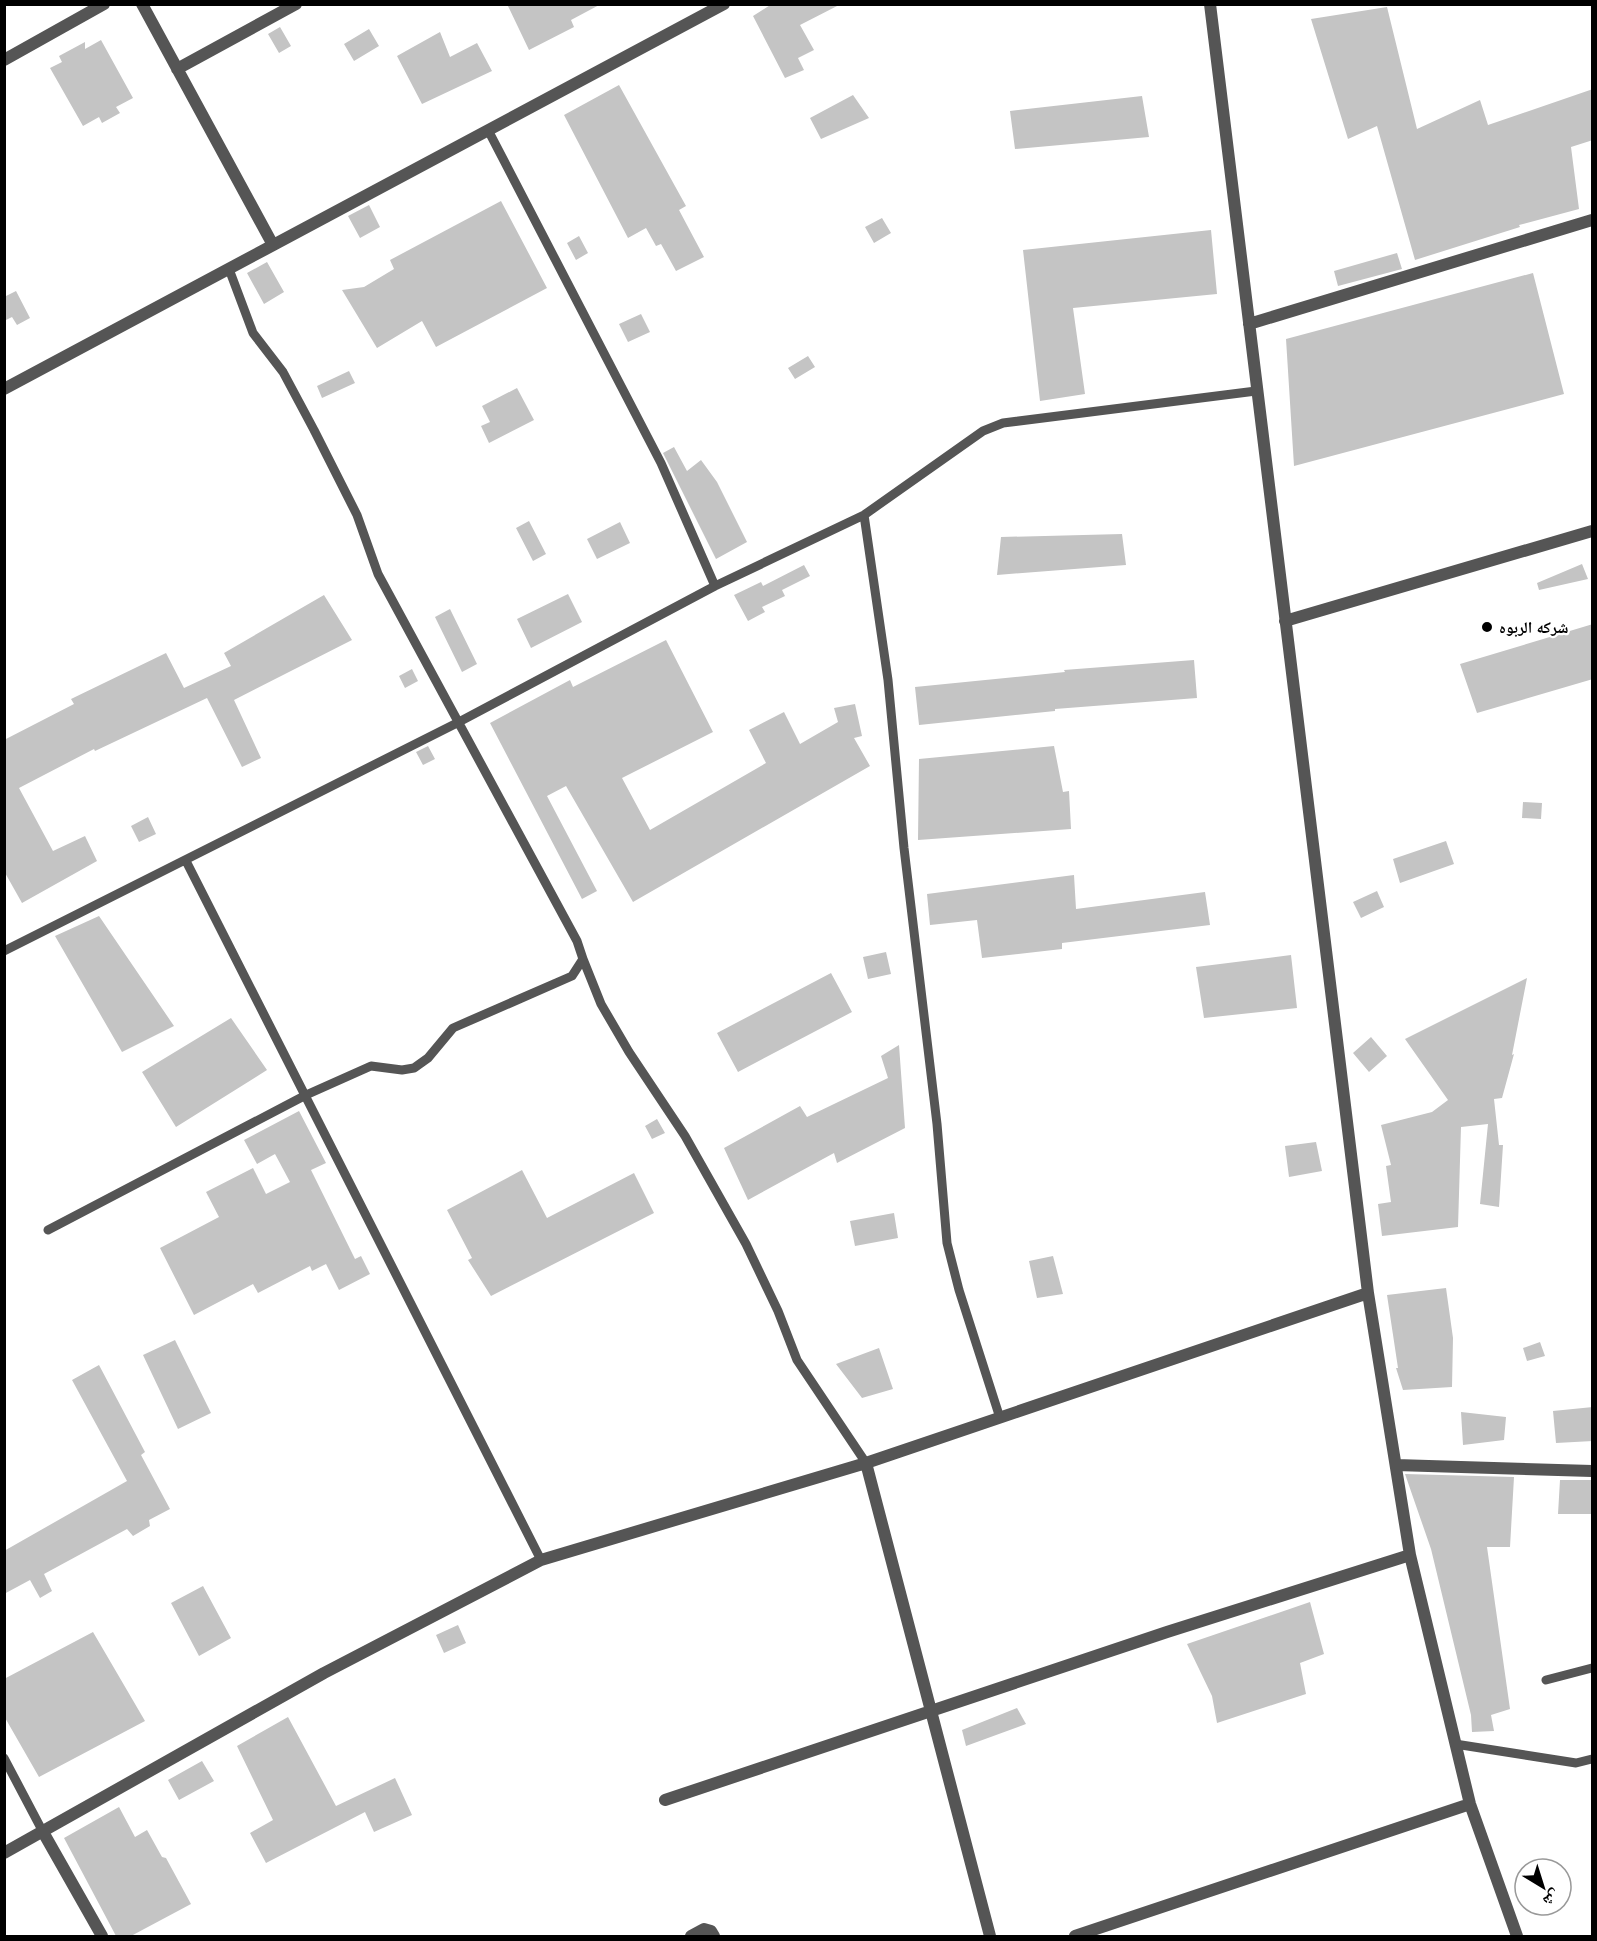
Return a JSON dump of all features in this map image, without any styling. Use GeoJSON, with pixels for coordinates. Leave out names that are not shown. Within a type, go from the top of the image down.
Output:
{"type":"FeatureCollection","features":[{"type":"Feature","properties":{"kind":"street"},"geometry":{"type":"LineString","coordinates":[[4,60],[104,4]]}},
{"type":"Feature","properties":{"kind":"street"},"geometry":{"type":"LineString","coordinates":[[142,4],[273,245]]}},
{"type":"Feature","properties":{"kind":"street"},"geometry":{"type":"LineString","coordinates":[[177,69],[296,4]]}},
{"type":"Feature","properties":{"kind":"street"},"geometry":{"type":"LineString","coordinates":[[4,389],[724,4]]}},
{"type":"Feature","properties":{"kind":"street"},"geometry":{"type":"LineString","coordinates":[[1210,4],[1368,1293],[1410,1554],[1470,1804],[1517,1936]]}},
{"type":"Feature","properties":{"kind":"street"},"geometry":{"type":"LineString","coordinates":[[1249,324],[1593,220]]}},
{"type":"Feature","properties":{"kind":"street"},"geometry":{"type":"LineString","coordinates":[[1285,621],[1593,531]]}},
{"type":"Feature","properties":{"kind":"street"},"geometry":{"type":"LineString","coordinates":[[4,1853],[324,1673],[541,1560],[866,1463],[1368,1293]]}},
{"type":"Feature","properties":{"kind":"street"},"geometry":{"type":"LineString","coordinates":[[866,1463],[990,1936]]}},
{"type":"Feature","properties":{"kind":"street"},"geometry":{"type":"LineString","coordinates":[[1396,1465],[1593,1471]]}},
{"type":"Feature","properties":{"kind":"street"},"geometry":{"type":"LineString","coordinates":[[665,1800],[1410,1554]]}},
{"type":"Feature","properties":{"kind":"street"},"geometry":{"type":"LineString","coordinates":[[1075,1936],[1470,1804]]}},
{"type":"Feature","properties":{"kind":"street"},"geometry":{"type":"LineString","coordinates":[[43,1832],[102,1936]]}},
{"type":"Feature","properties":{"kind":"street"},"geometry":{"type":"LineString","coordinates":[[691,1936],[704,1929],[711,1931],[714,1936]]}},
{"type":"Feature","properties":{"kind":"lane"},"geometry":{"type":"LineString","coordinates":[[488,130],[661,464],[715,586]]}},
{"type":"Feature","properties":{"kind":"lane"},"geometry":{"type":"LineString","coordinates":[[230,269],[253,333],[283,372],[314,430],[357,515],[378,574],[577,941],[601,1004],[629,1052],[685,1136],[746,1244],[778,1311],[796,1360],[866,1463]]}},
{"type":"Feature","properties":{"kind":"lane"},"geometry":{"type":"LineString","coordinates":[[4,951],[457,723],[715,586],[864,515],[957,447],[983,431],[1003,423],[1256,391]]}},
{"type":"Feature","properties":{"kind":"lane"},"geometry":{"type":"LineString","coordinates":[[864,515],[888,680],[904,848],[940,1146],[947,1242],[959,1290],[1000,1418]]}},
{"type":"Feature","properties":{"kind":"lane"},"geometry":{"type":"LineString","coordinates":[[186,861],[541,1560]]}},
{"type":"Feature","properties":{"kind":"lane"},"geometry":{"type":"LineString","coordinates":[[48,1230],[306,1095],[370,1066],[402,1070],[414,1068],[428,1058],[453,1028],[572,976],[583,959]]}},
{"type":"Feature","properties":{"kind":"lane"},"geometry":{"type":"LineString","coordinates":[[1546,1680],[1593,1668]]}},
{"type":"Feature","properties":{"kind":"lane"},"geometry":{"type":"LineString","coordinates":[[1455,1744],[1576,1763],[1593,1759]]}},
{"type":"Feature","properties":{"kind":"lane"},"geometry":{"type":"LineString","coordinates":[[4,1758],[43,1832]]}},
{"type":"Feature","properties":{"kind":"building"},"geometry":{"type":"Polygon","coordinates":[[[507,4],[601,4],[571,20],[574,27],[529,50],[507,4]]]}},
{"type":"Feature","properties":{"kind":"building"},"geometry":{"type":"Polygon","coordinates":[[[772,4],[841,4],[800,25],[814,50],[798,58],[804,70],[785,78],[753,16],[772,4]]]}},
{"type":"Feature","properties":{"kind":"building"},"geometry":{"type":"Polygon","coordinates":[[[1387,7],[1417,129],[1480,100],[1488,125],[1593,89],[1593,140],[1571,147],[1579,209],[1519,225],[1520,227],[1415,260],[1377,126],[1348,139],[1311,19],[1387,7]]]}},
{"type":"Feature","properties":{"kind":"building"},"geometry":{"type":"Polygon","coordinates":[[[280,27],[291,46],[279,53],[268,34],[280,27]]]}},
{"type":"Feature","properties":{"kind":"building"},"geometry":{"type":"Polygon","coordinates":[[[369,29],[379,46],[354,61],[344,44],[369,29]]]}},
{"type":"Feature","properties":{"kind":"building"},"geometry":{"type":"Polygon","coordinates":[[[440,32],[450,57],[477,43],[492,71],[422,104],[397,56],[440,32]]]}},
{"type":"Feature","properties":{"kind":"building"},"geometry":{"type":"Polygon","coordinates":[[[101,40],[133,98],[116,107],[120,113],[102,123],[99,117],[83,126],[50,68],[62,62],[59,56],[85,42],[85,49],[101,40]]]}},
{"type":"Feature","properties":{"kind":"building"},"geometry":{"type":"Polygon","coordinates":[[[619,85],[686,206],[679,210],[704,257],[676,271],[661,244],[656,246],[646,228],[628,238],[564,115],[619,85]]]}},
{"type":"Feature","properties":{"kind":"building"},"geometry":{"type":"Polygon","coordinates":[[[853,95],[869,118],[821,139],[810,118],[853,95]]]}},
{"type":"Feature","properties":{"kind":"building"},"geometry":{"type":"Polygon","coordinates":[[[1142,96],[1149,137],[1015,149],[1010,111],[1142,96]]]}},
{"type":"Feature","properties":{"kind":"building"},"geometry":{"type":"Polygon","coordinates":[[[501,201],[547,288],[436,347],[422,321],[377,348],[342,290],[364,287],[394,269],[390,260],[501,201]]]}},
{"type":"Feature","properties":{"kind":"building"},"geometry":{"type":"Polygon","coordinates":[[[369,205],[380,227],[360,238],[348,216],[369,205]]]}},
{"type":"Feature","properties":{"kind":"building"},"geometry":{"type":"Polygon","coordinates":[[[882,218],[891,233],[874,243],[865,227],[882,218]]]}},
{"type":"Feature","properties":{"kind":"building"},"geometry":{"type":"Polygon","coordinates":[[[1211,230],[1217,294],[1073,308],[1085,394],[1040,401],[1023,250],[1211,230]]]}},
{"type":"Feature","properties":{"kind":"building"},"geometry":{"type":"Polygon","coordinates":[[[579,236],[588,253],[576,260],[567,243],[579,236]]]}},
{"type":"Feature","properties":{"kind":"building"},"geometry":{"type":"Polygon","coordinates":[[[1397,253],[1402,269],[1338,286],[1334,271],[1397,253]]]}},
{"type":"Feature","properties":{"kind":"building"},"geometry":{"type":"Polygon","coordinates":[[[267,262],[284,292],[264,304],[247,273],[267,262]]]}},
{"type":"Feature","properties":{"kind":"building"},"geometry":{"type":"Polygon","coordinates":[[[1533,273],[1564,394],[1294,466],[1286,339],[1533,273]]]}},
{"type":"Feature","properties":{"kind":"building"},"geometry":{"type":"Polygon","coordinates":[[[16,291],[30,318],[17,325],[12,317],[4,321],[4,297],[16,291]]]}},
{"type":"Feature","properties":{"kind":"building"},"geometry":{"type":"Polygon","coordinates":[[[641,314],[650,332],[628,342],[619,324],[641,314]]]}},
{"type":"Feature","properties":{"kind":"building"},"geometry":{"type":"Polygon","coordinates":[[[808,356],[815,367],[795,379],[788,368],[808,356]]]}},
{"type":"Feature","properties":{"kind":"building"},"geometry":{"type":"Polygon","coordinates":[[[349,371],[355,383],[322,398],[317,386],[349,371]]]}},
{"type":"Feature","properties":{"kind":"building"},"geometry":{"type":"Polygon","coordinates":[[[517,388],[534,420],[489,443],[481,426],[490,422],[482,406],[517,388]]]}},
{"type":"Feature","properties":{"kind":"building"},"geometry":{"type":"Polygon","coordinates":[[[674,447],[687,471],[701,460],[717,482],[747,542],[716,559],[663,453],[674,447]]]}},
{"type":"Feature","properties":{"kind":"building"},"geometry":{"type":"Polygon","coordinates":[[[529,521],[546,554],[533,561],[516,528],[529,521]]]}},
{"type":"Feature","properties":{"kind":"building"},"geometry":{"type":"Polygon","coordinates":[[[620,522],[630,543],[597,559],[587,539],[620,522]]]}},
{"type":"Feature","properties":{"kind":"building"},"geometry":{"type":"Polygon","coordinates":[[[1122,534],[1126,565],[997,575],[1001,537],[1122,534]]]}},
{"type":"Feature","properties":{"kind":"building"},"geometry":{"type":"Polygon","coordinates":[[[1582,564],[1588,579],[1539,590],[1537,583],[1582,564]]]}},
{"type":"Feature","properties":{"kind":"building"},"geometry":{"type":"Polygon","coordinates":[[[804,565],[810,576],[782,590],[785,596],[762,607],[765,612],[748,621],[734,595],[761,582],[763,586],[804,565]]]}},
{"type":"Feature","properties":{"kind":"building"},"geometry":{"type":"Polygon","coordinates":[[[568,594],[582,622],[531,648],[517,619],[568,594]]]}},
{"type":"Feature","properties":{"kind":"building"},"geometry":{"type":"Polygon","coordinates":[[[324,595],[352,640],[234,700],[261,758],[242,767],[207,698],[95,751],[94,749],[19,788],[53,851],[85,836],[97,861],[22,903],[4,871],[4,740],[74,704],[71,699],[166,653],[184,688],[231,666],[224,653],[324,595]]]}},
{"type":"Feature","properties":{"kind":"building"},"geometry":{"type":"Polygon","coordinates":[[[450,609],[477,664],[462,672],[435,617],[450,609]]]}},
{"type":"Feature","properties":{"kind":"building"},"geometry":{"type":"Polygon","coordinates":[[[1593,624],[1593,679],[1477,713],[1460,664],[1593,624]]]}},
{"type":"Feature","properties":{"kind":"building"},"geometry":{"type":"Polygon","coordinates":[[[666,640],[713,732],[622,778],[650,830],[766,763],[749,730],[784,712],[800,744],[838,722],[834,708],[855,704],[862,736],[854,738],[870,766],[633,902],[566,786],[547,796],[597,891],[582,899],[490,723],[570,680],[573,687],[666,640]]]}},
{"type":"Feature","properties":{"kind":"building"},"geometry":{"type":"Polygon","coordinates":[[[1194,660],[1197,698],[1055,709],[1055,711],[919,725],[915,687],[1065,672],[1064,670],[1194,660]]]}},
{"type":"Feature","properties":{"kind":"building"},"geometry":{"type":"Polygon","coordinates":[[[412,669],[418,681],[405,688],[399,676],[412,669]]]}},
{"type":"Feature","properties":{"kind":"building"},"geometry":{"type":"Polygon","coordinates":[[[428,746],[435,759],[423,765],[416,752],[428,746]]]}},
{"type":"Feature","properties":{"kind":"building"},"geometry":{"type":"Polygon","coordinates":[[[1054,746],[1063,792],[1069,791],[1071,829],[918,840],[919,759],[1054,746]]]}},
{"type":"Feature","properties":{"kind":"building"},"geometry":{"type":"Polygon","coordinates":[[[1523,802],[1542,803],[1541,819],[1522,818],[1523,802]]]}},
{"type":"Feature","properties":{"kind":"building"},"geometry":{"type":"Polygon","coordinates":[[[148,817],[156,834],[139,842],[131,826],[148,817]]]}},
{"type":"Feature","properties":{"kind":"building"},"geometry":{"type":"Polygon","coordinates":[[[1446,841],[1454,864],[1400,883],[1393,859],[1446,841]]]}},
{"type":"Feature","properties":{"kind":"building"},"geometry":{"type":"Polygon","coordinates":[[[1074,875],[1076,909],[1205,892],[1210,925],[1062,943],[1062,949],[982,958],[977,920],[930,925],[927,894],[1074,875]]]}},
{"type":"Feature","properties":{"kind":"building"},"geometry":{"type":"Polygon","coordinates":[[[1377,891],[1384,907],[1361,918],[1353,902],[1377,891]]]}},
{"type":"Feature","properties":{"kind":"building"},"geometry":{"type":"Polygon","coordinates":[[[99,916],[174,1026],[122,1052],[55,936],[99,916]]]}},
{"type":"Feature","properties":{"kind":"building"},"geometry":{"type":"Polygon","coordinates":[[[886,952],[891,974],[868,979],[863,957],[886,952]]]}},
{"type":"Feature","properties":{"kind":"building"},"geometry":{"type":"Polygon","coordinates":[[[1291,955],[1297,1008],[1204,1018],[1196,967],[1291,955]]]}},
{"type":"Feature","properties":{"kind":"building"},"geometry":{"type":"Polygon","coordinates":[[[831,973],[852,1012],[738,1072],[717,1033],[831,973]]]}},
{"type":"Feature","properties":{"kind":"building"},"geometry":{"type":"Polygon","coordinates":[[[1527,978],[1512,1055],[1514,1054],[1502,1098],[1494,1099],[1499,1145],[1503,1145],[1499,1207],[1480,1204],[1488,1124],[1461,1127],[1458,1227],[1382,1236],[1378,1204],[1391,1202],[1386,1166],[1391,1165],[1381,1125],[1432,1112],[1448,1100],[1405,1039],[1527,978]]]}},
{"type":"Feature","properties":{"kind":"building"},"geometry":{"type":"Polygon","coordinates":[[[231,1018],[267,1070],[176,1127],[142,1072],[231,1018]]]}},
{"type":"Feature","properties":{"kind":"building"},"geometry":{"type":"Polygon","coordinates":[[[1371,1037],[1387,1056],[1369,1072],[1353,1053],[1371,1037]]]}},
{"type":"Feature","properties":{"kind":"building"},"geometry":{"type":"Polygon","coordinates":[[[899,1045],[905,1128],[837,1163],[834,1153],[748,1200],[724,1148],[800,1106],[807,1117],[888,1078],[881,1056],[899,1045]]]}},
{"type":"Feature","properties":{"kind":"building"},"geometry":{"type":"Polygon","coordinates":[[[299,1111],[326,1163],[311,1170],[355,1259],[361,1256],[370,1274],[339,1290],[326,1264],[312,1271],[310,1266],[258,1293],[253,1284],[194,1315],[160,1248],[219,1217],[206,1192],[253,1168],[266,1194],[290,1182],[275,1154],[257,1164],[244,1140],[299,1111]]]}},
{"type":"Feature","properties":{"kind":"building"},"geometry":{"type":"Polygon","coordinates":[[[657,1119],[665,1133],[652,1139],[645,1126],[657,1119]]]}},
{"type":"Feature","properties":{"kind":"building"},"geometry":{"type":"Polygon","coordinates":[[[1316,1142],[1322,1171],[1289,1177],[1285,1146],[1316,1142]]]}},
{"type":"Feature","properties":{"kind":"building"},"geometry":{"type":"Polygon","coordinates":[[[522,1170],[547,1218],[634,1173],[654,1213],[491,1296],[468,1260],[472,1258],[447,1210],[522,1170]]]}},
{"type":"Feature","properties":{"kind":"building"},"geometry":{"type":"Polygon","coordinates":[[[894,1213],[898,1238],[855,1246],[850,1221],[894,1213]]]}},
{"type":"Feature","properties":{"kind":"building"},"geometry":{"type":"Polygon","coordinates":[[[1053,1256],[1063,1294],[1037,1298],[1029,1261],[1053,1256]]]}},
{"type":"Feature","properties":{"kind":"building"},"geometry":{"type":"Polygon","coordinates":[[[1446,1288],[1453,1338],[1452,1387],[1403,1390],[1396,1368],[1398,1368],[1387,1295],[1446,1288]]]}},
{"type":"Feature","properties":{"kind":"building"},"geometry":{"type":"Polygon","coordinates":[[[175,1340],[211,1413],[178,1429],[143,1355],[175,1340]]]}},
{"type":"Feature","properties":{"kind":"building"},"geometry":{"type":"Polygon","coordinates":[[[1540,1342],[1545,1356],[1527,1361],[1523,1348],[1540,1342]]]}},
{"type":"Feature","properties":{"kind":"building"},"geometry":{"type":"Polygon","coordinates":[[[879,1348],[893,1389],[862,1398],[836,1364],[879,1348]]]}},
{"type":"Feature","properties":{"kind":"building"},"geometry":{"type":"Polygon","coordinates":[[[99,1365],[145,1452],[141,1455],[170,1509],[149,1520],[150,1526],[133,1536],[127,1529],[44,1574],[52,1591],[40,1598],[30,1580],[4,1594],[4,1551],[127,1481],[72,1380],[99,1365]]]}},
{"type":"Feature","properties":{"kind":"building"},"geometry":{"type":"Polygon","coordinates":[[[1593,1407],[1593,1441],[1556,1443],[1553,1411],[1593,1407]]]}},
{"type":"Feature","properties":{"kind":"building"},"geometry":{"type":"Polygon","coordinates":[[[1461,1412],[1506,1417],[1504,1440],[1463,1445],[1461,1412]]]}},
{"type":"Feature","properties":{"kind":"building"},"geometry":{"type":"Polygon","coordinates":[[[1405,1474],[1514,1477],[1510,1547],[1487,1547],[1510,1709],[1491,1715],[1494,1731],[1472,1732],[1471,1715],[1431,1549],[1405,1474]]]}},
{"type":"Feature","properties":{"kind":"building"},"geometry":{"type":"Polygon","coordinates":[[[1560,1480],[1593,1480],[1593,1514],[1558,1514],[1560,1480]]]}},
{"type":"Feature","properties":{"kind":"building"},"geometry":{"type":"Polygon","coordinates":[[[203,1586],[231,1638],[199,1656],[171,1603],[203,1586]]]}},
{"type":"Feature","properties":{"kind":"building"},"geometry":{"type":"Polygon","coordinates":[[[1310,1602],[1324,1654],[1300,1663],[1306,1694],[1217,1723],[1212,1696],[1187,1644],[1310,1602]]]}},
{"type":"Feature","properties":{"kind":"building"},"geometry":{"type":"Polygon","coordinates":[[[458,1625],[466,1643],[444,1653],[436,1635],[458,1625]]]}},
{"type":"Feature","properties":{"kind":"building"},"geometry":{"type":"Polygon","coordinates":[[[93,1632],[145,1721],[39,1777],[4,1716],[4,1679],[93,1632]]]}},
{"type":"Feature","properties":{"kind":"building"},"geometry":{"type":"Polygon","coordinates":[[[1017,1708],[1026,1724],[966,1746],[962,1730],[1017,1708]]]}},
{"type":"Feature","properties":{"kind":"building"},"geometry":{"type":"Polygon","coordinates":[[[288,1717],[336,1806],[395,1778],[412,1815],[374,1832],[365,1812],[266,1863],[250,1833],[273,1820],[237,1746],[288,1717]]]}},
{"type":"Feature","properties":{"kind":"building"},"geometry":{"type":"Polygon","coordinates":[[[202,1761],[214,1781],[179,1800],[168,1780],[202,1761]]]}},
{"type":"Feature","properties":{"kind":"building"},"geometry":{"type":"Polygon","coordinates":[[[119,1807],[135,1837],[147,1830],[162,1857],[166,1858],[191,1904],[131,1936],[116,1936],[64,1838],[119,1807]]]}},
{"type":"Feature","properties":{"kind":"place","name":"شركه الربوه"},"geometry":{"type":"Point","coordinates":[1487,627]}}]}
